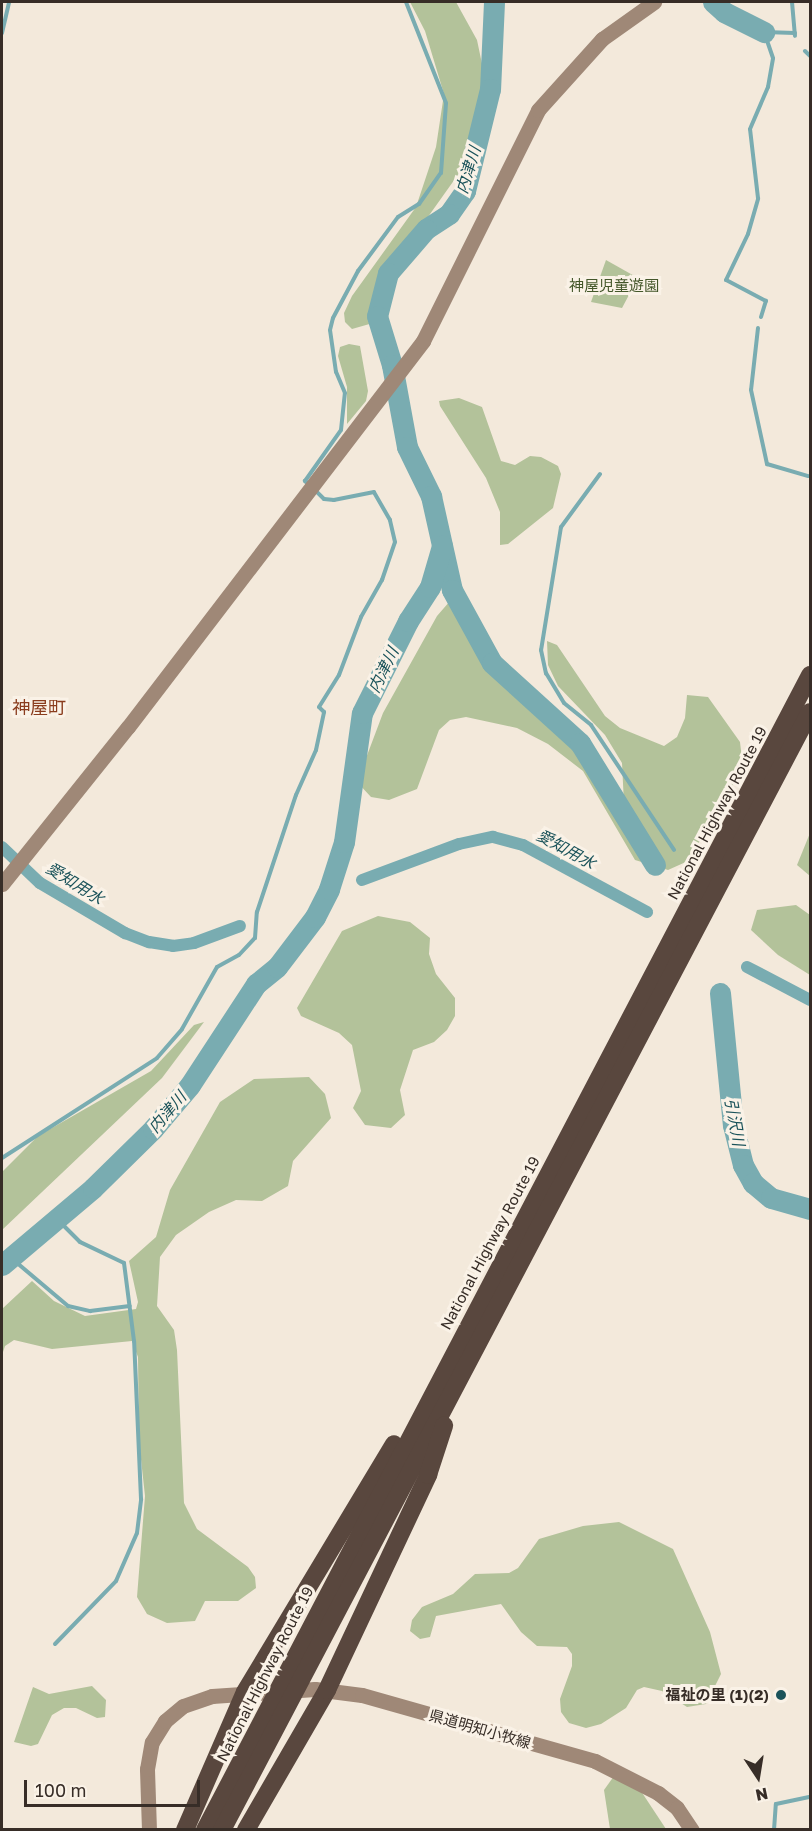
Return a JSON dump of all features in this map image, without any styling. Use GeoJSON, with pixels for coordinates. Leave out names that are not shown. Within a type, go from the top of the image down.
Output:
{"type":"FeatureCollection","features":[{"type":"Feature","properties":{"kind":"highway","name":"National Highway Route 19"},"geometry":{"type":"LineString","coordinates":[[205,1830],[442,1373],[810,675]]}},
{"type":"Feature","properties":{"kind":"highway"},"geometry":{"type":"LineString","coordinates":[[222,1830],[810,712]]}},
{"type":"Feature","properties":{"kind":"highway"},"geometry":{"type":"LineString","coordinates":[[185,1830],[251,1691],[384,1458],[442,1373]]}},
{"type":"Feature","properties":{"kind":"highway"},"geometry":{"type":"LineString","coordinates":[[246,1830],[321,1690],[428,1475],[461,1376]]}},
{"type":"Feature","properties":{"kind":"street"},"geometry":{"type":"LineString","coordinates":[[2,884],[128,727],[414,353],[538,110],[576,64],[654,2]]}},
{"type":"Feature","properties":{"kind":"street","name":"県道明知小牧線"},"geometry":{"type":"LineString","coordinates":[[150,1830],[147,1769],[152,1742],[165,1720],[183,1706],[251,1691],[321,1690],[362,1695],[595,1761],[658,1793],[677,1808],[692,1830]]}},
{"type":"Feature","properties":{"kind":"green space"},"geometry":{"type":"Polygon","coordinates":[[[410,2],[456,2],[477,40],[486,83],[472,155],[408,245],[389,279],[373,323],[352,329],[345,322],[344,313],[352,296],[416,207],[436,147],[444,94],[425,31],[410,2]]]}},
{"type":"Feature","properties":{"kind":"green space","name":"神屋児童遊園"},"geometry":{"type":"Polygon","coordinates":[[[606,260],[638,278],[622,308],[591,302],[606,260]]]}},
{"type":"Feature","properties":{"kind":"green space"},"geometry":{"type":"Polygon","coordinates":[[[349,344],[360,346],[368,391],[366,401],[347,424],[347,387],[338,356],[340,347],[349,344]]]}},
{"type":"Feature","properties":{"kind":"green space"},"geometry":{"type":"Polygon","coordinates":[[[459,398],[482,407],[501,461],[515,465],[530,456],[541,457],[558,466],[561,474],[553,508],[508,544],[500,545],[500,512],[486,478],[440,406],[439,401],[459,398]]]}},
{"type":"Feature","properties":{"kind":"green space"},"geometry":{"type":"Polygon","coordinates":[[[467,599],[486,631],[498,681],[531,704],[576,746],[614,804],[624,804],[622,763],[605,735],[558,686],[548,665],[547,641],[557,645],[605,716],[620,728],[664,746],[677,737],[685,718],[687,695],[708,697],[740,742],[743,768],[688,861],[668,870],[635,860],[583,771],[548,744],[517,728],[466,717],[450,720],[439,730],[417,789],[389,800],[371,797],[357,782],[383,713],[437,616],[450,601],[467,599]]]}},
{"type":"Feature","properties":{"kind":"green space"},"geometry":{"type":"Polygon","coordinates":[[[810,833],[810,876],[797,865],[810,833]]]}},
{"type":"Feature","properties":{"kind":"green space"},"geometry":{"type":"Polygon","coordinates":[[[796,905],[810,915],[810,975],[778,955],[751,930],[757,910],[796,905]]]}},
{"type":"Feature","properties":{"kind":"green space"},"geometry":{"type":"Polygon","coordinates":[[[378,916],[410,922],[430,938],[429,954],[436,974],[455,998],[455,1016],[447,1030],[434,1042],[413,1050],[400,1090],[405,1115],[391,1128],[365,1125],[353,1108],[361,1091],[352,1045],[339,1033],[301,1016],[297,1008],[342,931],[378,916]]]}},
{"type":"Feature","properties":{"kind":"green space"},"geometry":{"type":"Polygon","coordinates":[[[204,1022],[162,1078],[2,1230],[2,1172],[38,1136],[151,1071],[194,1025],[204,1022]]]}},
{"type":"Feature","properties":{"kind":"green space"},"geometry":{"type":"Polygon","coordinates":[[[309,1077],[325,1094],[331,1118],[293,1161],[288,1186],[262,1201],[236,1200],[209,1212],[176,1235],[160,1257],[157,1306],[174,1330],[177,1350],[184,1503],[197,1529],[248,1567],[255,1577],[256,1588],[238,1601],[205,1601],[195,1621],[167,1623],[147,1614],[137,1597],[145,1496],[139,1441],[138,1357],[132,1341],[52,1349],[14,1340],[5,1346],[2,1355],[2,1309],[32,1281],[54,1301],[85,1316],[136,1309],[138,1302],[129,1261],[156,1237],[170,1190],[220,1102],[254,1079],[309,1077]]]}},
{"type":"Feature","properties":{"kind":"green space"},"geometry":{"type":"Polygon","coordinates":[[[619,1522],[673,1549],[710,1632],[721,1674],[706,1704],[687,1707],[662,1691],[644,1687],[637,1690],[626,1708],[601,1724],[586,1728],[569,1723],[561,1712],[560,1699],[572,1666],[572,1654],[567,1647],[537,1646],[521,1632],[501,1604],[436,1616],[430,1637],[420,1639],[410,1631],[412,1620],[422,1607],[453,1594],[475,1574],[509,1573],[518,1568],[539,1539],[583,1526],[619,1522]]]}},
{"type":"Feature","properties":{"kind":"green space"},"geometry":{"type":"Polygon","coordinates":[[[92,1686],[106,1700],[105,1717],[97,1718],[76,1708],[64,1708],[52,1715],[38,1744],[31,1746],[14,1742],[33,1687],[49,1694],[92,1686]]]}},
{"type":"Feature","properties":{"kind":"green space"},"geometry":{"type":"Polygon","coordinates":[[[614,1776],[631,1776],[666,1829],[610,1829],[604,1790],[614,1776]]]}},
{"type":"Feature","properties":{"kind":"waterway"},"geometry":{"type":"LineString","coordinates":[[2,33],[9,2]]}},
{"type":"Feature","properties":{"kind":"waterway"},"geometry":{"type":"LineString","coordinates":[[309,485],[305,481],[341,430],[345,393],[336,372],[330,330],[333,318],[358,271],[398,217],[419,204],[441,173],[446,103],[406,2]]}},
{"type":"Feature","properties":{"kind":"waterway","name":"内津川"},"geometry":{"type":"LineString","coordinates":[[494,2],[490,89],[465,191],[449,214],[426,229],[388,273],[377,316],[392,365],[407,447],[431,496],[452,590],[492,663],[580,743],[655,865]]}},
{"type":"Feature","properties":{"kind":"waterway"},"geometry":{"type":"LineString","coordinates":[[713,2],[724,12],[764,32]]}},
{"type":"Feature","properties":{"kind":"waterway"},"geometry":{"type":"LineString","coordinates":[[792,2],[795,36]]}},
{"type":"Feature","properties":{"kind":"waterway"},"geometry":{"type":"LineString","coordinates":[[761,317],[766,301],[726,280],[748,234],[758,198],[750,129],[768,87],[773,58],[764,32],[795,33]]}},
{"type":"Feature","properties":{"kind":"waterway"},"geometry":{"type":"LineString","coordinates":[[805,51],[810,56]]}},
{"type":"Feature","properties":{"kind":"waterway"},"geometry":{"type":"LineString","coordinates":[[758,328],[751,390],[767,464],[808,476]]}},
{"type":"Feature","properties":{"kind":"waterway"},"geometry":{"type":"LineString","coordinates":[[600,474],[561,527],[541,650],[546,673],[564,703],[591,725],[674,850]]}},
{"type":"Feature","properties":{"kind":"waterway"},"geometry":{"type":"LineString","coordinates":[[2,1158],[157,1058],[182,1029],[217,967],[239,955],[255,938],[257,912],[296,795],[316,750],[324,712],[319,707],[339,675],[361,617],[382,580],[395,542],[390,520],[374,492],[334,500],[324,499],[315,490]]}},
{"type":"Feature","properties":{"kind":"waterway","name":"内津川"},"geometry":{"type":"LineString","coordinates":[[2,1265],[93,1188],[153,1129],[190,1085],[256,984],[277,967],[315,917],[329,889],[344,842],[362,713],[408,621],[430,587],[442,546]]}},
{"type":"Feature","properties":{"kind":"waterway","name":"愛知用水"},"geometry":{"type":"LineString","coordinates":[[362,880],[459,844],[493,837],[523,845],[647,912]]}},
{"type":"Feature","properties":{"kind":"waterway","name":"愛知用水"},"geometry":{"type":"LineString","coordinates":[[2,847],[40,883],[125,933],[149,942],[173,946],[194,943],[240,926]]}},
{"type":"Feature","properties":{"kind":"waterway","name":"愛知用水"},"geometry":{"type":"LineString","coordinates":[[747,967],[810,1000]]}},
{"type":"Feature","properties":{"kind":"waterway","name":"引沢川"},"geometry":{"type":"LineString","coordinates":[[720,993],[733,1125],[743,1165],[753,1183],[771,1198],[810,1209]]}},
{"type":"Feature","properties":{"kind":"waterway"},"geometry":{"type":"LineString","coordinates":[[55,1217],[80,1242],[124,1263],[134,1341],[141,1499],[137,1533],[116,1581],[55,1644]]}},
{"type":"Feature","properties":{"kind":"waterway"},"geometry":{"type":"LineString","coordinates":[[10,1257],[68,1306],[90,1311],[130,1306]]}},
{"type":"Feature","properties":{"kind":"waterway"},"geometry":{"type":"LineString","coordinates":[[774,1830],[776,1804],[810,1797]]}},
{"type":"Feature","properties":{"kind":"place","name":"福祉の里 (1)(2)"},"geometry":{"type":"Point","coordinates":[781,1695]}},
{"type":"Feature","properties":{"kind":"district","name":"神屋町"},"geometry":{"type":"Point","coordinates":[39,707]}}]}
